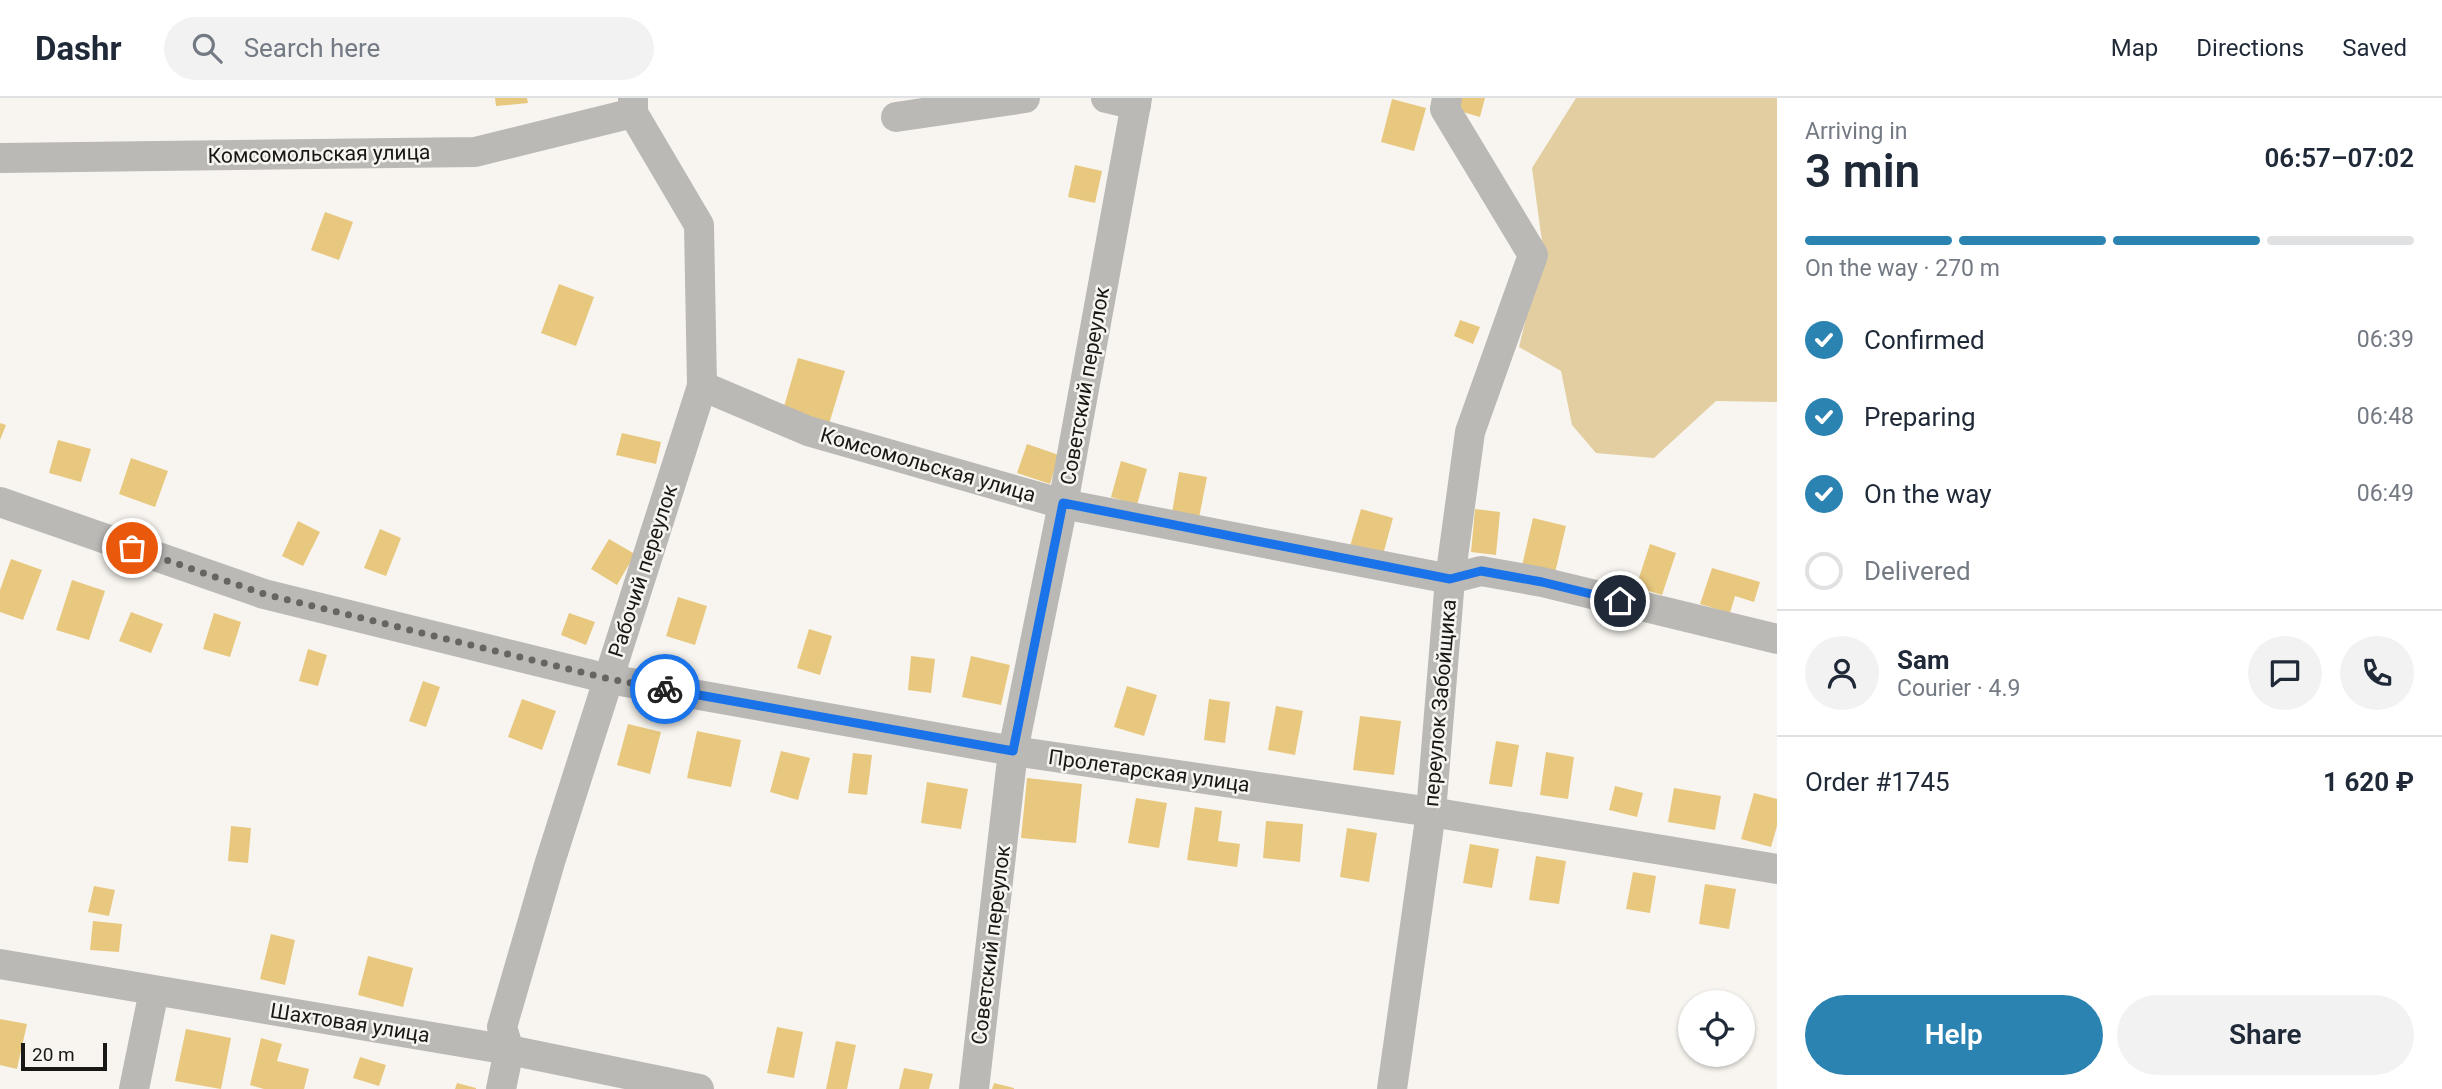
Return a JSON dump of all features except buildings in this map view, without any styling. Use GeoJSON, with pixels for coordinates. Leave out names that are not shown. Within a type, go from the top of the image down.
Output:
{"type":"FeatureCollection","features":[{"type":"Feature","properties":{"kind":"street"},"geometry":{"type":"LineString","coordinates":[[896,117],[1025,98]]}},
{"type":"Feature","properties":{"kind":"street"},"geometry":{"type":"LineString","coordinates":[[1106,98],[1136,102]]}},
{"type":"Feature","properties":{"kind":"street","name":"переулок Забойщика"},"geometry":{"type":"LineString","coordinates":[[1392,1089],[1431,812],[1450,579],[1470,432],[1533,255],[1445,109],[1447,98]]}},
{"type":"Feature","properties":{"kind":"street","name":"Советский переулок"},"geometry":{"type":"LineString","coordinates":[[974,1089],[1013,751],[1063,503],[1136,102]]}},
{"type":"Feature","properties":{"kind":"street","name":"Комсомольская улица"},"geometry":{"type":"LineString","coordinates":[[0,158],[475,152],[633,106]]}},
{"type":"Feature","properties":{"kind":"street","name":"Рабочий переулок"},"geometry":{"type":"LineString","coordinates":[[500,1089],[509,1050],[502,1027],[550,862],[702,386],[699,225],[633,106]]}},
{"type":"Feature","properties":{"kind":"street","name":"Комсомольская улица"},"geometry":{"type":"LineString","coordinates":[[702,386],[808,431],[1063,503],[1450,579],[1481,571],[1542,582],[1777,639]]}},
{"type":"Feature","properties":{"kind":"street","name":"Пролетарская улица"},"geometry":{"type":"LineString","coordinates":[[0,502],[264,594],[609,679],[1013,751],[1431,812],[1777,870]]}},
{"type":"Feature","properties":{"kind":"street","name":"Шахтовая улица"},"geometry":{"type":"LineString","coordinates":[[0,964],[509,1050],[699,1089]]}},
{"type":"Feature","properties":{"kind":"street"},"geometry":{"type":"LineString","coordinates":[[134,1089],[154,991]]}},
{"type":"Feature","properties":{"kind":"shaded area"},"geometry":{"type":"Polygon","coordinates":[[[1576,98],[1777,98],[1777,402],[1716,401],[1654,458],[1596,453],[1572,425],[1561,371],[1519,347],[1543,249],[1532,168],[1576,98]]]}},
{"type":"Feature","properties":{"kind":"way so far"},"geometry":{"type":"LineString","coordinates":[[132,548],[264,594],[609,679],[665,689]]}},
{"type":"Feature","properties":{"kind":"route"},"geometry":{"type":"LineString","coordinates":[[665,689],[1013,751],[1063,503],[1450,579],[1481,571],[1542,582],[1620,601]]}}]}
